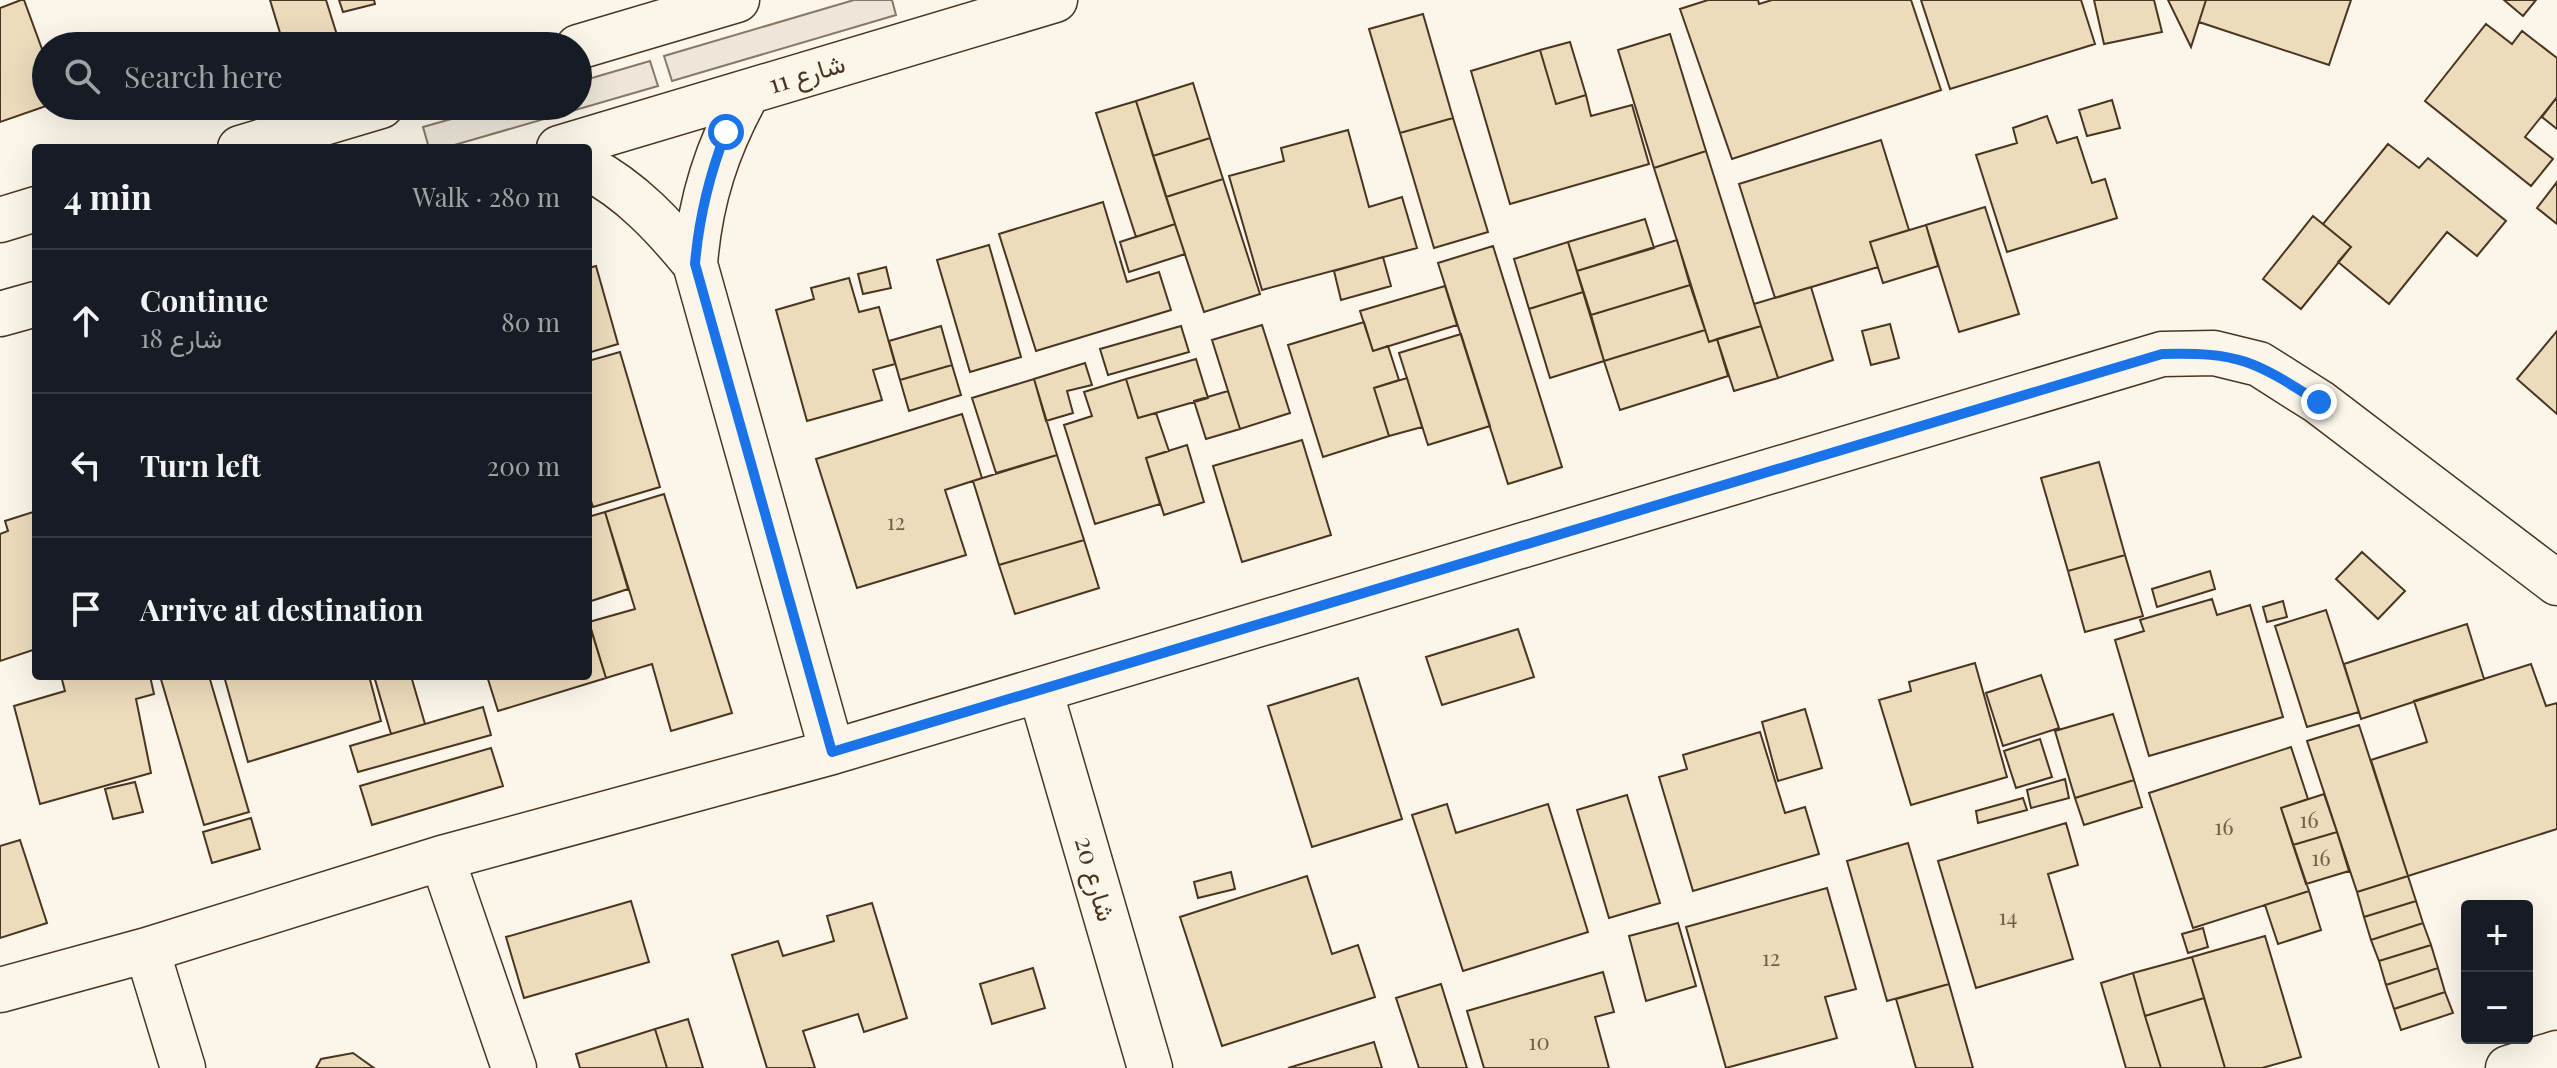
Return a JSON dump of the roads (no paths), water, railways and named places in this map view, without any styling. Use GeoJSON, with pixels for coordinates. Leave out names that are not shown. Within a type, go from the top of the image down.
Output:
{"type":"FeatureCollection","features":[{"type":"Feature","properties":{"kind":"street"},"geometry":{"type":"LineString","coordinates":[[592,38],[626,16],[737,0]]}},
{"type":"Feature","properties":{"kind":"street","name":"شارع 11"},"geometry":{"type":"LineString","coordinates":[[572,144],[1055,0]]}},
{"type":"Feature","properties":{"kind":"street"},"geometry":{"type":"LineString","coordinates":[[748,92],[726,132],[709,174],[699,218],[695,264],[832,752]]}},
{"type":"Feature","properties":{"kind":"street"},"geometry":{"type":"LineString","coordinates":[[253,144],[334,120]]}},
{"type":"Feature","properties":{"kind":"street"},"geometry":{"type":"LineString","coordinates":[[592,171],[631,197],[665,228],[695,264]]}},
{"type":"Feature","properties":{"kind":"street"},"geometry":{"type":"LineString","coordinates":[[0,220],[32,210]]}},
{"type":"Feature","properties":{"kind":"street"},"geometry":{"type":"LineString","coordinates":[[0,314],[32,305]]}},
{"type":"Feature","properties":{"kind":"street"},"geometry":{"type":"LineString","coordinates":[[0,990],[147,950],[442,858],[832,752],[2162,354],[2214,353],[2259,364],[2319,402],[2557,583]]}},
{"type":"Feature","properties":{"kind":"street","name":"شارع 20"},"geometry":{"type":"LineString","coordinates":[[1040,690],[1150,1068]]}},
{"type":"Feature","properties":{"kind":"street"},"geometry":{"type":"LineString","coordinates":[[442,858],[514,1068]]}},
{"type":"Feature","properties":{"kind":"street"},"geometry":{"type":"LineString","coordinates":[[147,950],[183,1068]]}},
{"type":"Feature","properties":{"kind":"street"},"geometry":{"type":"LineString","coordinates":[[2508,1068],[2557,1053]]}}]}
